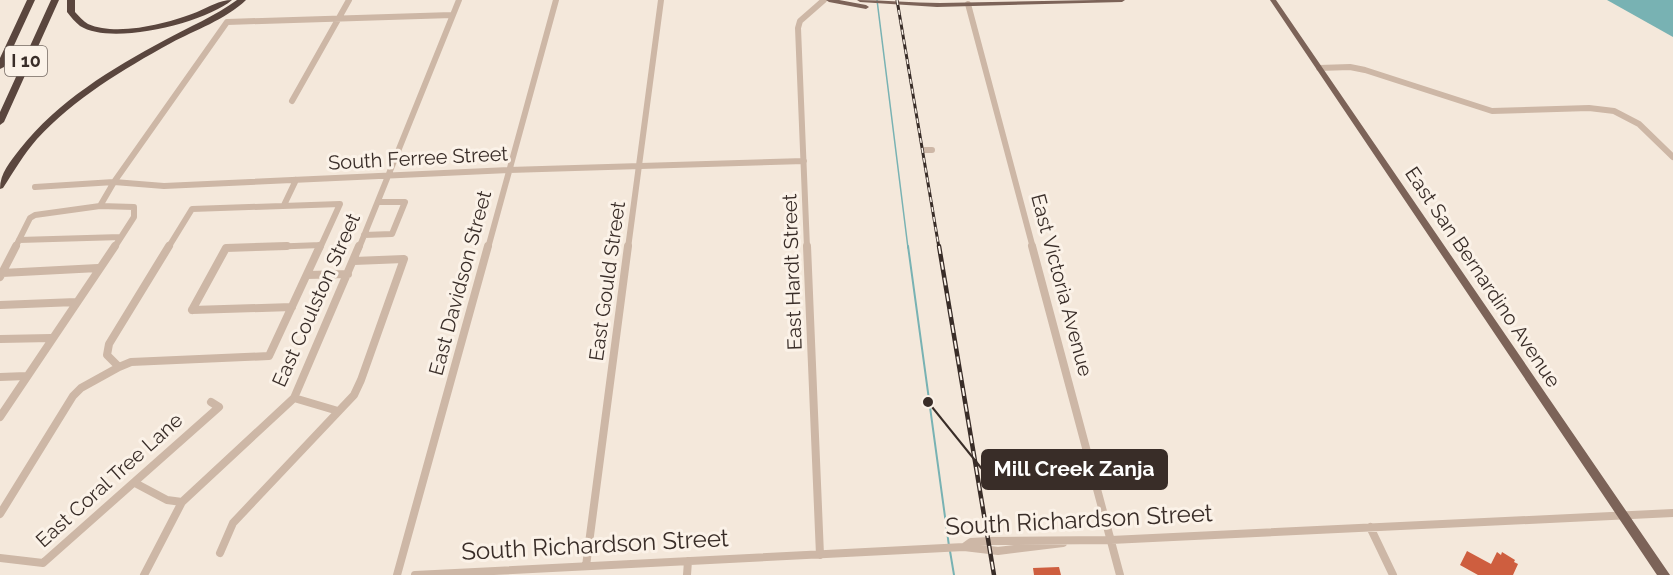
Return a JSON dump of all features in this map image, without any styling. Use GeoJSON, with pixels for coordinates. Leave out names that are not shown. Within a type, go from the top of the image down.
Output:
{"type":"FeatureCollection","features":[{"type":"Feature","properties":{"kind":"highway","name":"I 10"},"geometry":{"type":"LineString","coordinates":[[0,67],[31,0]]}},
{"type":"Feature","properties":{"kind":"highway","name":"I 10"},"geometry":{"type":"LineString","coordinates":[[0,123],[55,0]]}},
{"type":"Feature","properties":{"kind":"highway"},"geometry":{"type":"LineString","coordinates":[[71,0],[70,12],[84,25],[96,29],[122,30],[172,24],[214,9],[228,0]]}},
{"type":"Feature","properties":{"kind":"highway"},"geometry":{"type":"LineString","coordinates":[[0,186],[9,168],[32,139],[61,109],[120,67],[242,0]]}},
{"type":"Feature","properties":{"kind":"main road"},"geometry":{"type":"LineString","coordinates":[[829,0],[927,8],[937,5],[1122,0]]}},
{"type":"Feature","properties":{"kind":"main road"},"geometry":{"type":"LineString","coordinates":[[860,0],[867,4]]}},
{"type":"Feature","properties":{"kind":"main road","name":"East San Bernardino Avenue"},"geometry":{"type":"LineString","coordinates":[[1273,0],[1664,575]]}},
{"type":"Feature","properties":{"kind":"street"},"geometry":{"type":"LineString","coordinates":[[292,101],[349,0]]}},
{"type":"Feature","properties":{"kind":"street","name":"East Coulston Street"},"geometry":{"type":"LineString","coordinates":[[144,575],[182,502],[294,398],[354,261],[459,0]]}},
{"type":"Feature","properties":{"kind":"street","name":"East Davidson Street"},"geometry":{"type":"LineString","coordinates":[[397,575],[556,0]]}},
{"type":"Feature","properties":{"kind":"street","name":"East Gould Street"},"geometry":{"type":"LineString","coordinates":[[586,566],[661,0]]}},
{"type":"Feature","properties":{"kind":"street","name":"East Hardt Street"},"geometry":{"type":"LineString","coordinates":[[820,555],[799,25],[824,0]]}},
{"type":"Feature","properties":{"kind":"street","name":"East Victoria Avenue"},"geometry":{"type":"LineString","coordinates":[[968,4],[1120,575]]}},
{"type":"Feature","properties":{"kind":"street"},"geometry":{"type":"LineString","coordinates":[[100,206],[114,182],[226,22],[452,15]]}},
{"type":"Feature","properties":{"kind":"street"},"geometry":{"type":"LineString","coordinates":[[1319,68],[1358,68],[1492,111],[1589,108],[1607,110],[1633,120],[1673,157]]}},
{"type":"Feature","properties":{"kind":"street","name":"South Ferree Street"},"geometry":{"type":"LineString","coordinates":[[35,187],[114,182],[164,186],[509,170],[804,161]]}},
{"type":"Feature","properties":{"kind":"street"},"geometry":{"type":"LineString","coordinates":[[284,205],[296,180]]}},
{"type":"Feature","properties":{"kind":"street"},"geometry":{"type":"LineString","coordinates":[[364,235],[392,234],[405,202],[378,202]]}},
{"type":"Feature","properties":{"kind":"street"},"geometry":{"type":"LineString","coordinates":[[0,514],[73,396],[81,388],[119,367],[139,361],[269,356],[340,204],[192,209],[109,344],[107,355],[119,367]]}},
{"type":"Feature","properties":{"kind":"street"},"geometry":{"type":"LineString","coordinates":[[0,417],[134,217],[134,207],[100,206],[34,215],[30,218],[1,275]]}},
{"type":"Feature","properties":{"kind":"street"},"geometry":{"type":"LineString","coordinates":[[19,240],[121,237]]}},
{"type":"Feature","properties":{"kind":"street"},"geometry":{"type":"LineString","coordinates":[[292,307],[192,310],[226,248],[321,245]]}},
{"type":"Feature","properties":{"kind":"street"},"geometry":{"type":"LineString","coordinates":[[220,553],[233,522],[354,394],[361,380],[404,260],[354,261]]}},
{"type":"Feature","properties":{"kind":"street"},"geometry":{"type":"LineString","coordinates":[[1,275],[98,268]]}},
{"type":"Feature","properties":{"kind":"street"},"geometry":{"type":"LineString","coordinates":[[307,275],[348,274]]}},
{"type":"Feature","properties":{"kind":"street"},"geometry":{"type":"LineString","coordinates":[[0,305],[76,302]]}},
{"type":"Feature","properties":{"kind":"street"},"geometry":{"type":"LineString","coordinates":[[0,339],[51,338]]}},
{"type":"Feature","properties":{"kind":"street"},"geometry":{"type":"LineString","coordinates":[[0,377],[26,376]]}},
{"type":"Feature","properties":{"kind":"street"},"geometry":{"type":"LineString","coordinates":[[294,398],[338,411]]}},
{"type":"Feature","properties":{"kind":"street","name":"East Coral Tree Lane"},"geometry":{"type":"LineString","coordinates":[[4,558],[43,563],[219,407],[211,402]]}},
{"type":"Feature","properties":{"kind":"street"},"geometry":{"type":"LineString","coordinates":[[135,483],[167,500],[182,502]]}},
{"type":"Feature","properties":{"kind":"street","name":"South Richardson Street"},"geometry":{"type":"LineString","coordinates":[[416,575],[517,573],[586,566],[936,548],[964,547],[972,551],[1043,548],[1070,541],[1673,513]]}},
{"type":"Feature","properties":{"kind":"street"},"geometry":{"type":"LineString","coordinates":[[1370,527],[1393,575]]}},
{"type":"Feature","properties":{"kind":"street"},"geometry":{"type":"LineString","coordinates":[[687,575],[688,561]]}},
{"type":"Feature","properties":{"kind":"water"},"geometry":{"type":"Polygon","coordinates":[[[1607,0],[1673,0],[1673,37],[1607,0]]]}},
{"type":"Feature","properties":{"kind":"building"},"geometry":{"type":"Polygon","coordinates":[[[1467,551],[1491,564],[1497,552],[1501,555],[1502,552],[1518,564],[1513,575],[1478,575],[1460,565],[1467,551]]]}},
{"type":"Feature","properties":{"kind":"building"},"geometry":{"type":"Polygon","coordinates":[[[1059,567],[1061,575],[1034,575],[1033,568],[1059,567]]]}},
{"type":"Feature","properties":{"kind":"waterway"},"geometry":{"type":"LineString","coordinates":[[877,0],[908,248]]}},
{"type":"Feature","properties":{"kind":"waterway"},"geometry":{"type":"LineString","coordinates":[[908,246],[949,546]]}},
{"type":"Feature","properties":{"kind":"waterway"},"geometry":{"type":"LineString","coordinates":[[950,551],[954,575]]}},
{"type":"Feature","properties":{"kind":"railway"},"geometry":{"type":"LineString","coordinates":[[897,0],[939,248]]}},
{"type":"Feature","properties":{"kind":"railway"},"geometry":{"type":"LineString","coordinates":[[939,246],[994,575]]}},
{"type":"Feature","properties":{"kind":"place","name":"Mill Creek Zanja"},"geometry":{"type":"Point","coordinates":[928,402]}}]}
